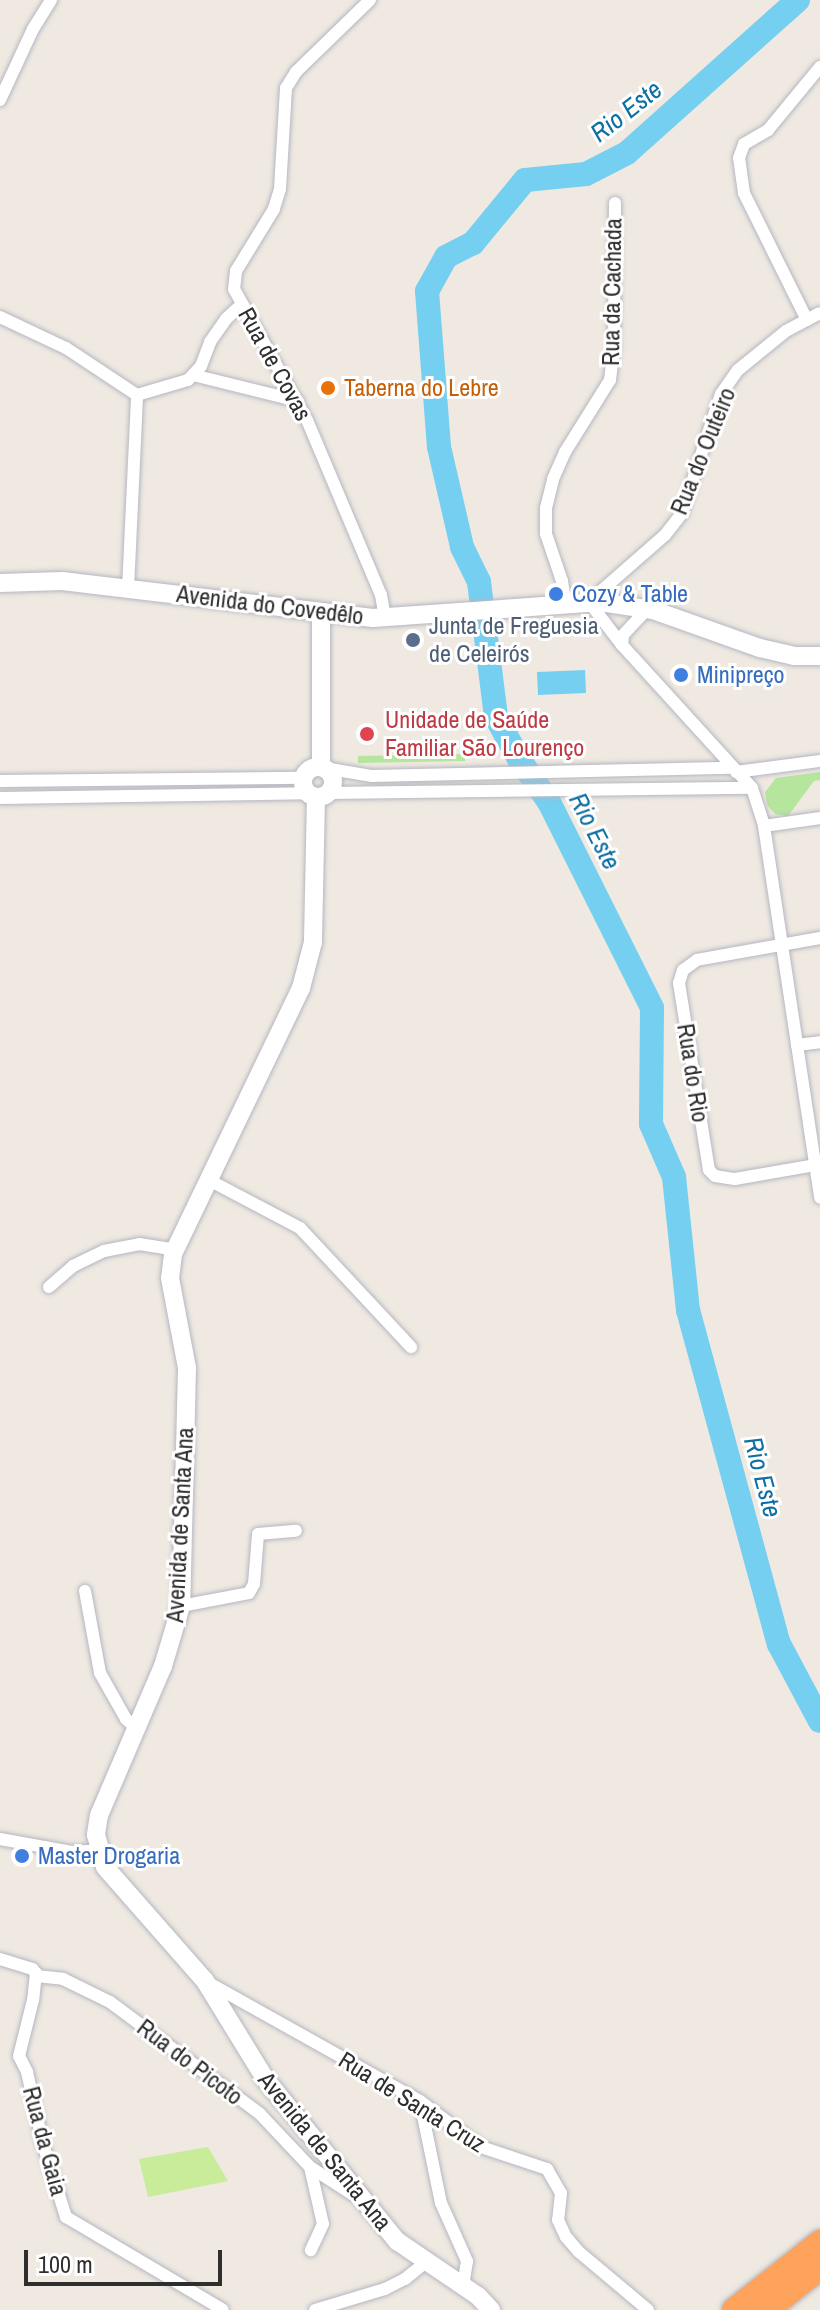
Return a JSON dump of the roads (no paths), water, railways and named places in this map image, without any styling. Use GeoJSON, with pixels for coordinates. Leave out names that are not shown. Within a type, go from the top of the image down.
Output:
{"type":"FeatureCollection","features":[{"type":"Feature","properties":{"kind":"highway"},"geometry":{"type":"LineString","coordinates":[[734,2310],[820,2242]]}},
{"type":"Feature","properties":{"kind":"highway"},"geometry":{"type":"LineString","coordinates":[[767,2310],[820,2268]]}},
{"type":"Feature","properties":{"kind":"street"},"geometry":{"type":"LineString","coordinates":[[0,100],[33,29],[51,0]]}},
{"type":"Feature","properties":{"kind":"street","name":"Rua de Covas"},"geometry":{"type":"LineString","coordinates":[[370,0],[296,72],[286,88],[280,189],[274,209],[236,271],[234,289],[298,401],[381,595],[385,618]]}},
{"type":"Feature","properties":{"kind":"street"},"geometry":{"type":"LineString","coordinates":[[807,320],[740,179],[740,151],[768,130],[820,67]]}},
{"type":"Feature","properties":{"kind":"street","name":"Rua da Cachada"},"geometry":{"type":"LineString","coordinates":[[565,602],[562,581],[546,534],[546,508],[553,479],[565,452],[610,380],[614,348],[615,203]]}},
{"type":"Feature","properties":{"kind":"street"},"geometry":{"type":"LineString","coordinates":[[0,317],[66,348],[137,395],[188,380],[201,366],[218,330],[241,305]]}},
{"type":"Feature","properties":{"kind":"street","name":"Rua do Outeiro"},"geometry":{"type":"LineString","coordinates":[[594,602],[601,591],[665,535],[682,513],[721,394],[738,370],[786,331],[820,313]]}},
{"type":"Feature","properties":{"kind":"street"},"geometry":{"type":"LineString","coordinates":[[193,375],[298,401]]}},
{"type":"Feature","properties":{"kind":"street"},"geometry":{"type":"LineString","coordinates":[[128,589],[137,395]]}},
{"type":"Feature","properties":{"kind":"street","name":"Avenida do Covedêlo"},"geometry":{"type":"LineString","coordinates":[[0,583],[62,581],[321,614],[385,618],[594,602],[647,609],[760,648],[794,656],[820,656]]}},
{"type":"Feature","properties":{"kind":"street"},"geometry":{"type":"LineString","coordinates":[[594,602],[622,645],[752,788],[764,826],[818,1163],[820,1198]]}},
{"type":"Feature","properties":{"kind":"street"},"geometry":{"type":"LineString","coordinates":[[622,645],[623,635],[647,609]]}},
{"type":"Feature","properties":{"kind":"street"},"geometry":{"type":"LineString","coordinates":[[321,614],[323,768]]}},
{"type":"Feature","properties":{"kind":"street"},"geometry":{"type":"LineString","coordinates":[[314,790],[308,771],[323,768],[372,776],[734,770],[820,761]]}},
{"type":"Feature","properties":{"kind":"street","name":"Avenida de Santa Ana"},"geometry":{"type":"LineString","coordinates":[[323,768],[333,782],[314,790],[313,942],[305,975],[176,1250],[170,1278],[187,1368],[181,1606],[163,1666],[99,1815],[99,1850],[105,1867],[118,1884],[205,1981],[266,2080],[397,2241],[425,2263],[463,2285],[491,2310]]}},
{"type":"Feature","properties":{"kind":"street"},"geometry":{"type":"LineString","coordinates":[[0,781],[314,790],[752,788]]}},
{"type":"Feature","properties":{"kind":"street"},"geometry":{"type":"LineString","coordinates":[[0,798],[314,790]]}},
{"type":"Feature","properties":{"kind":"street"},"geometry":{"type":"LineString","coordinates":[[764,826],[820,818]]}},
{"type":"Feature","properties":{"kind":"street"},"geometry":{"type":"LineString","coordinates":[[782,944],[820,938]]}},
{"type":"Feature","properties":{"kind":"street","name":"Rua do Rio"},"geometry":{"type":"LineString","coordinates":[[782,944],[697,960],[683,970],[679,983],[709,1170],[715,1176],[735,1179],[818,1163]]}},
{"type":"Feature","properties":{"kind":"street"},"geometry":{"type":"LineString","coordinates":[[797,1045],[820,1042]]}},
{"type":"Feature","properties":{"kind":"street"},"geometry":{"type":"LineString","coordinates":[[209,1180],[300,1228],[411,1347]]}},
{"type":"Feature","properties":{"kind":"street"},"geometry":{"type":"LineString","coordinates":[[49,1287],[73,1266],[104,1251],[139,1244],[176,1250]]}},
{"type":"Feature","properties":{"kind":"street"},"geometry":{"type":"LineString","coordinates":[[181,1606],[249,1593],[254,1584],[258,1534],[296,1531]]}},
{"type":"Feature","properties":{"kind":"street"},"geometry":{"type":"LineString","coordinates":[[85,1591],[100,1673],[126,1719],[135,1727]]}},
{"type":"Feature","properties":{"kind":"street"},"geometry":{"type":"LineString","coordinates":[[0,1839],[72,1852],[99,1850]]}},
{"type":"Feature","properties":{"kind":"street"},"geometry":{"type":"LineString","coordinates":[[0,1959],[32,1969],[36,1976]]}},
{"type":"Feature","properties":{"kind":"street","name":"Rua do Picoto"},"geometry":{"type":"LineString","coordinates":[[36,1976],[63,1979],[110,2002],[260,2114],[310,2167],[367,2203]]}},
{"type":"Feature","properties":{"kind":"street","name":"Rua da Gaia"},"geometry":{"type":"LineString","coordinates":[[36,1976],[19,2056],[27,2072],[43,2144],[66,2217],[223,2310]]}},
{"type":"Feature","properties":{"kind":"street","name":"Rua de Santa Cruz"},"geometry":{"type":"LineString","coordinates":[[205,1981],[420,2101],[481,2147],[547,2169],[561,2193],[558,2220],[566,2237],[579,2252],[648,2310]]}},
{"type":"Feature","properties":{"kind":"street"},"geometry":{"type":"LineString","coordinates":[[420,2101],[441,2203],[467,2261],[463,2285]]}},
{"type":"Feature","properties":{"kind":"street"},"geometry":{"type":"LineString","coordinates":[[310,2167],[323,2224],[311,2250]]}},
{"type":"Feature","properties":{"kind":"street"},"geometry":{"type":"LineString","coordinates":[[315,2310],[385,2289],[405,2279],[425,2263]]}},
{"type":"Feature","properties":{"kind":"water"},"geometry":{"type":"Polygon","coordinates":[[[585,670],[586,693],[538,695],[537,672],[585,670]]]}},
{"type":"Feature","properties":{"kind":"waterway","name":"Rio Este"},"geometry":{"type":"LineString","coordinates":[[798,0],[627,153],[586,174],[525,180],[473,243],[446,257],[427,291],[439,447],[462,547],[479,582],[496,717],[519,759],[549,802],[652,1008],[651,1124],[674,1177],[688,1310],[779,1644],[820,1721]]}},
{"type":"Feature","properties":{"kind":"place","name":"Taberna do Lebre"},"geometry":{"type":"Point","coordinates":[328,388]}},
{"type":"Feature","properties":{"kind":"place","name":"Cozy & Table"},"geometry":{"type":"Point","coordinates":[556,594]}},
{"type":"Feature","properties":{"kind":"place","name":"Junta de Freguesia de Celeirós"},"geometry":{"type":"Point","coordinates":[413,640]}},
{"type":"Feature","properties":{"kind":"place","name":"Minipreço"},"geometry":{"type":"Point","coordinates":[681,675]}},
{"type":"Feature","properties":{"kind":"place","name":"Unidade de Saúde Familiar São Lourenço"},"geometry":{"type":"Point","coordinates":[367,734]}},
{"type":"Feature","properties":{"kind":"place","name":"Master Drogaria"},"geometry":{"type":"Point","coordinates":[22,1856]}}]}
